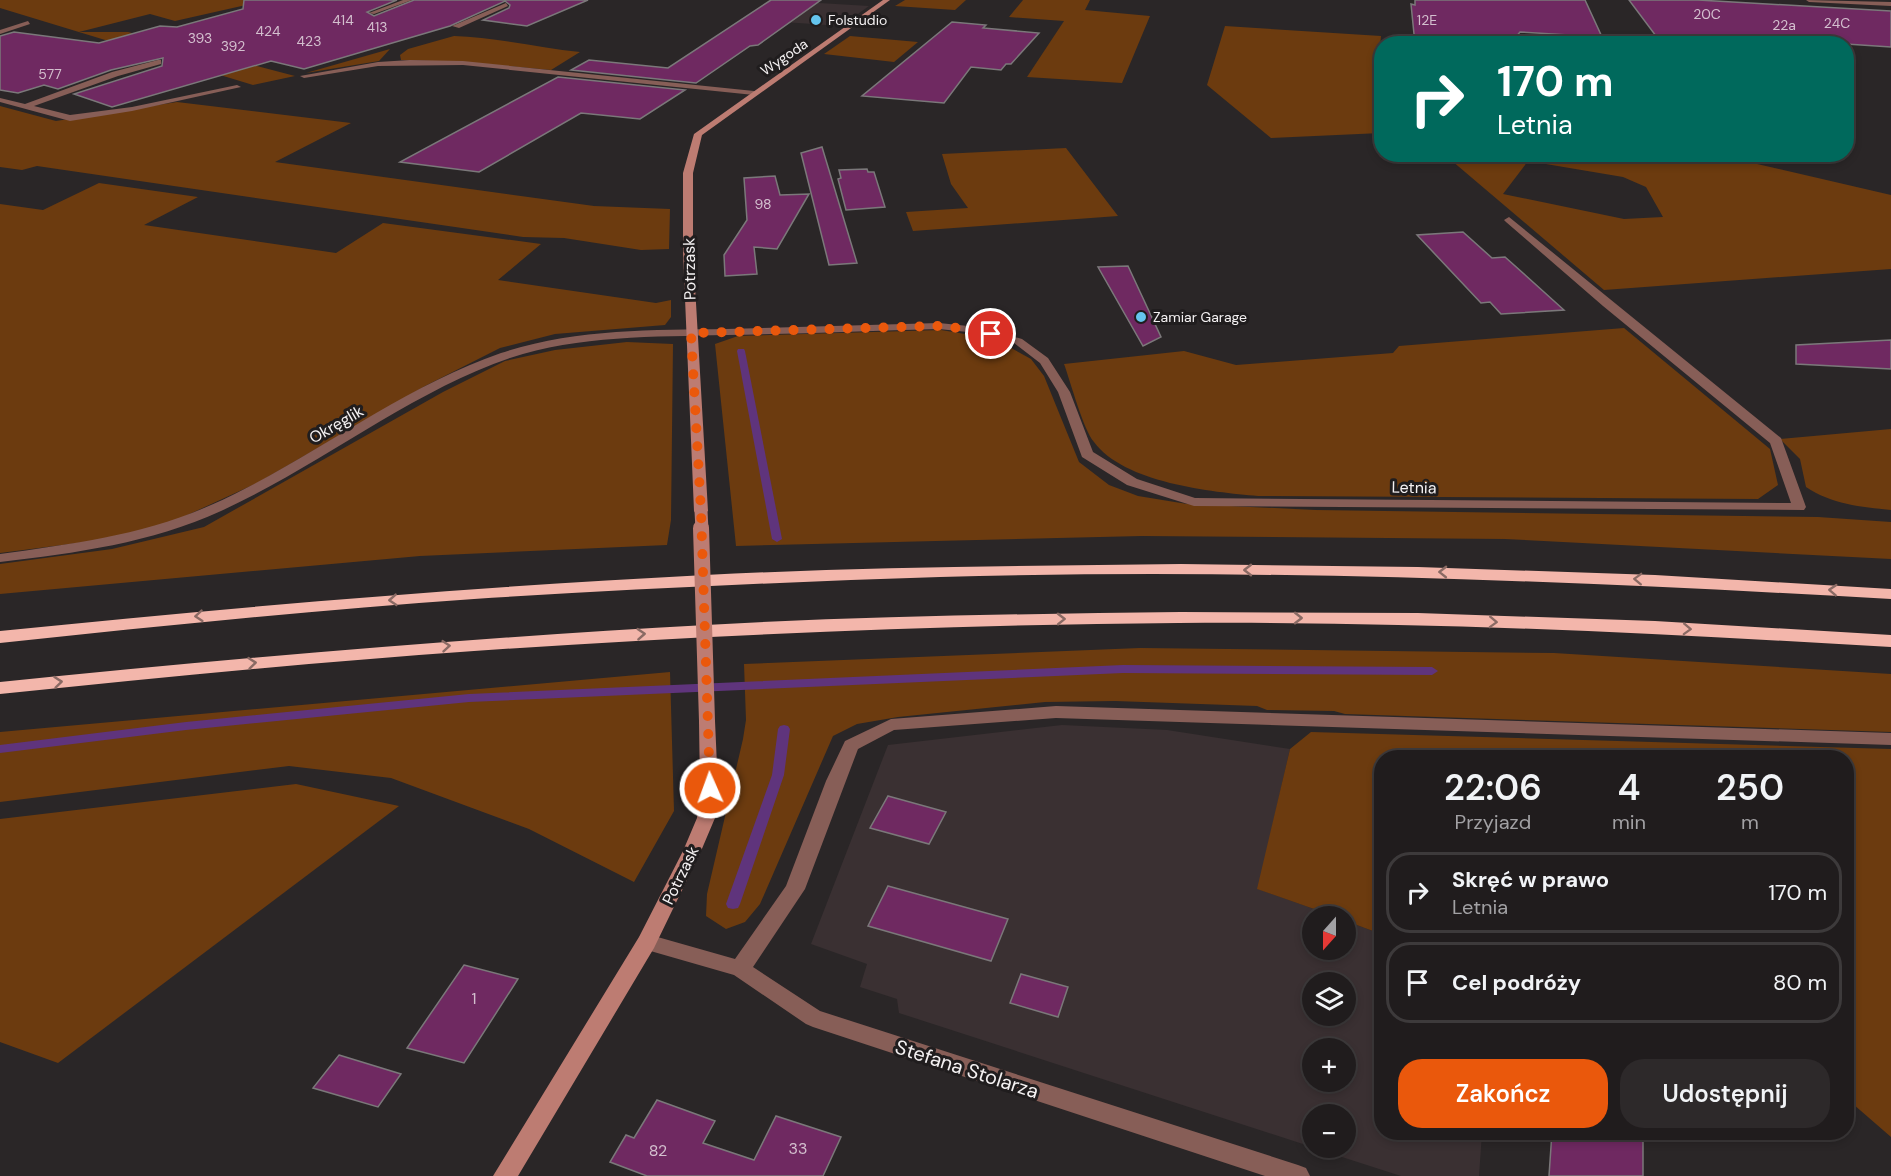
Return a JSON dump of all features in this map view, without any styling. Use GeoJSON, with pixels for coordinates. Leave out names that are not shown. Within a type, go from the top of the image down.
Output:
{"type":"FeatureCollection","features":[{"type":"Feature","properties":{"kind":"highway"},"geometry":{"type":"LineString","coordinates":[[0,637],[310,606],[504,592],[753,578],[911,573],[1332,570],[1528,575],[1891,594]]}},
{"type":"Feature","properties":{"kind":"highway"},"geometry":{"type":"LineString","coordinates":[[0,688],[282,660],[475,644],[791,626],[1002,620],[1353,618],[1709,630],[1891,640]]}},
{"type":"Feature","properties":{"kind":"street"},"geometry":{"type":"LineString","coordinates":[[372,13],[409,0]]}},
{"type":"Feature","properties":{"kind":"street"},"geometry":{"type":"LineString","coordinates":[[456,26],[506,5],[504,2],[494,0]]}},
{"type":"Feature","properties":{"kind":"street","name":"Wygoda"},"geometry":{"type":"LineString","coordinates":[[754,93],[887,0]]}},
{"type":"Feature","properties":{"kind":"street"},"geometry":{"type":"LineString","coordinates":[[1809,0],[1891,4]]}},
{"type":"Feature","properties":{"kind":"street"},"geometry":{"type":"LineString","coordinates":[[0,32],[28,23]]}},
{"type":"Feature","properties":{"kind":"street"},"geometry":{"type":"LineString","coordinates":[[27,106],[115,74],[158,62]]}},
{"type":"Feature","properties":{"kind":"street"},"geometry":{"type":"LineString","coordinates":[[304,76],[378,64],[436,62],[754,93]]}},
{"type":"Feature","properties":{"kind":"street"},"geometry":{"type":"LineString","coordinates":[[0,100],[70,118],[132,109],[237,87]]}},
{"type":"Feature","properties":{"kind":"street","name":"Potrzask"},"geometry":{"type":"LineString","coordinates":[[504,1176],[646,942],[692,851],[705,818],[710,788],[701,511],[691,333],[688,173],[698,135],[754,93]]}},
{"type":"Feature","properties":{"kind":"street"},"geometry":{"type":"LineString","coordinates":[[121,104],[132,109]]}},
{"type":"Feature","properties":{"kind":"street","name":"Letnia"},"geometry":{"type":"LineString","coordinates":[[691,333],[939,326],[978,330],[1018,341],[1044,361],[1064,392],[1087,454],[1132,482],[1194,502],[1799,507],[1776,441],[1607,304],[1509,220]]}},
{"type":"Feature","properties":{"kind":"street","name":"Okręglik"},"geometry":{"type":"LineString","coordinates":[[0,558],[108,544],[165,528],[206,512],[269,481],[423,394],[483,364],[525,350],[607,337],[691,333]]}},
{"type":"Feature","properties":{"kind":"street"},"geometry":{"type":"LineString","coordinates":[[740,969],[795,889],[851,745],[891,725],[1056,712],[1891,739]]}},
{"type":"Feature","properties":{"kind":"street","name":"Stefana Stolarza"},"geometry":{"type":"LineString","coordinates":[[646,942],[740,969],[813,1018],[1298,1176]]}},
{"type":"Feature","properties":{"kind":"shaded area"},"geometry":{"type":"Polygon","coordinates":[[[0,0],[268,0],[175,21],[150,14],[79,32],[128,32],[295,76],[253,85],[0,8],[0,0]]]}},
{"type":"Feature","properties":{"kind":"shaded area"},"geometry":{"type":"Polygon","coordinates":[[[769,0],[869,6],[841,26],[741,19],[769,0]]]}},
{"type":"Feature","properties":{"kind":"shaded area"},"geometry":{"type":"Polygon","coordinates":[[[905,0],[966,0],[955,10],[895,6],[905,0]]]}},
{"type":"Feature","properties":{"kind":"shaded area"},"geometry":{"type":"Polygon","coordinates":[[[1023,0],[1090,0],[1085,10],[1150,16],[1122,83],[1027,77],[1064,21],[1009,17],[1023,0]]]}},
{"type":"Feature","properties":{"kind":"shaded area"},"geometry":{"type":"Polygon","coordinates":[[[1225,26],[1381,36],[1374,36],[1374,133],[1271,138],[1207,85],[1225,26]]]}},
{"type":"Feature","properties":{"kind":"shaded area"},"geometry":{"type":"Polygon","coordinates":[[[454,36],[485,38],[580,52],[551,70],[463,62],[401,60],[400,55],[408,49],[454,36]]]}},
{"type":"Feature","properties":{"kind":"shaded area"},"geometry":{"type":"Polygon","coordinates":[[[850,36],[918,42],[894,62],[824,54],[850,36]]]}},
{"type":"Feature","properties":{"kind":"shaded area"},"geometry":{"type":"Polygon","coordinates":[[[390,49],[379,61],[306,73],[390,49]]]}},
{"type":"Feature","properties":{"kind":"shaded area"},"geometry":{"type":"Polygon","coordinates":[[[177,102],[351,123],[275,162],[594,206],[670,209],[669,249],[641,250],[564,238],[523,237],[37,166],[22,170],[0,167],[0,106],[56,121],[177,102]]]}},
{"type":"Feature","properties":{"kind":"shaded area"},"geometry":{"type":"Polygon","coordinates":[[[1066,148],[1118,216],[913,231],[906,212],[968,208],[951,184],[942,154],[1066,148]]]}},
{"type":"Feature","properties":{"kind":"shaded area"},"geometry":{"type":"Polygon","coordinates":[[[1453,162],[1527,162],[1503,194],[1624,219],[1663,217],[1646,187],[1623,177],[1534,162],[1748,162],[1891,195],[1891,269],[1604,290],[1453,162]]]}},
{"type":"Feature","properties":{"kind":"shaded area"},"geometry":{"type":"Polygon","coordinates":[[[99,183],[198,197],[144,225],[336,253],[383,223],[541,244],[498,280],[656,303],[671,300],[671,317],[665,325],[555,334],[500,348],[425,386],[259,482],[170,523],[109,539],[0,553],[0,204],[43,210],[99,183]]]}},
{"type":"Feature","properties":{"kind":"shaded area"},"geometry":{"type":"Polygon","coordinates":[[[1624,328],[1770,449],[1778,485],[1758,499],[1258,496],[1217,492],[1147,476],[1108,456],[1090,436],[1064,364],[1184,351],[1236,365],[1393,353],[1399,346],[1624,328]]]}},
{"type":"Feature","properties":{"kind":"shaded area"},"geometry":{"type":"Polygon","coordinates":[[[941,330],[995,339],[1031,359],[1044,376],[1079,462],[1109,485],[1138,496],[1187,504],[1316,510],[1818,517],[1891,522],[1891,559],[1505,539],[1142,536],[736,546],[715,344],[738,336],[941,330]]]}},
{"type":"Feature","properties":{"kind":"shaded area"},"geometry":{"type":"Polygon","coordinates":[[[627,342],[673,344],[671,520],[667,545],[420,556],[0,594],[0,564],[112,549],[204,527],[443,392],[505,361],[555,350],[627,342]]]}},
{"type":"Feature","properties":{"kind":"shaded area"},"geometry":{"type":"Polygon","coordinates":[[[1891,429],[1891,510],[1836,501],[1806,487],[1800,459],[1780,439],[1891,429]]]}},
{"type":"Feature","properties":{"kind":"shaded area"},"geometry":{"type":"Polygon","coordinates":[[[1140,648],[1554,653],[1891,674],[1891,732],[1345,714],[1334,711],[1267,710],[1257,706],[1115,701],[1045,702],[898,717],[857,724],[833,736],[760,904],[745,922],[726,929],[706,916],[707,894],[746,720],[744,664],[1140,648]]]}},
{"type":"Feature","properties":{"kind":"shaded area"},"geometry":{"type":"Polygon","coordinates":[[[670,672],[674,811],[634,882],[529,829],[391,778],[289,766],[0,802],[0,732],[670,672]]]}},
{"type":"Feature","properties":{"kind":"shaded area"},"geometry":{"type":"Polygon","coordinates":[[[1062,725],[1167,730],[1290,749],[1258,889],[1306,906],[1302,906],[1302,960],[1356,960],[1356,925],[1374,931],[1374,1140],[1482,1140],[1479,1176],[1401,1176],[1345,1158],[1356,1158],[1356,1104],[1302,1104],[1302,1144],[899,1013],[897,999],[860,987],[867,964],[811,944],[888,745],[1062,725]]]}},
{"type":"Feature","properties":{"kind":"shaded area"},"geometry":{"type":"Polygon","coordinates":[[[1311,732],[1891,749],[1891,1137],[1854,1105],[1854,750],[1374,750],[1374,931],[1356,925],[1356,906],[1305,906],[1257,889],[1290,749],[1311,732]]]}},
{"type":"Feature","properties":{"kind":"shaded area"},"geometry":{"type":"Polygon","coordinates":[[[296,784],[399,806],[58,1063],[0,1042],[0,819],[296,784]]]}},
{"type":"Feature","properties":{"kind":"building"},"geometry":{"type":"Polygon","coordinates":[[[244,0],[397,0],[367,12],[374,16],[414,0],[588,0],[527,26],[483,20],[509,8],[510,5],[505,1],[450,26],[304,69],[271,61],[112,107],[74,94],[162,66],[163,58],[111,70],[58,89],[44,85],[18,93],[0,90],[0,36],[14,32],[99,43],[160,26],[177,27],[243,9],[244,0]]]}},
{"type":"Feature","properties":{"kind":"building"},"geometry":{"type":"Polygon","coordinates":[[[771,0],[821,0],[758,45],[750,46],[696,83],[571,70],[589,60],[668,68],[771,0]]]}},
{"type":"Feature","properties":{"kind":"building"},"geometry":{"type":"Polygon","coordinates":[[[1415,0],[1585,0],[1602,36],[1520,32],[1517,36],[1414,36],[1411,4],[1415,5],[1415,0]]]}},
{"type":"Feature","properties":{"kind":"building"},"geometry":{"type":"Polygon","coordinates":[[[1629,0],[1698,0],[1891,11],[1891,47],[1854,45],[1854,36],[1656,36],[1629,0]]]}},
{"type":"Feature","properties":{"kind":"building"},"geometry":{"type":"Polygon","coordinates":[[[952,22],[986,25],[983,28],[1039,33],[1011,64],[1006,64],[1001,70],[971,67],[944,103],[862,96],[952,22]]]}},
{"type":"Feature","properties":{"kind":"building"},"geometry":{"type":"Polygon","coordinates":[[[558,77],[685,90],[640,119],[581,113],[479,172],[400,162],[558,77]]]}},
{"type":"Feature","properties":{"kind":"building"},"geometry":{"type":"Polygon","coordinates":[[[822,147],[857,263],[829,265],[801,153],[822,147]]]}},
{"type":"Feature","properties":{"kind":"building"},"geometry":{"type":"Polygon","coordinates":[[[867,169],[868,172],[874,172],[885,207],[846,210],[838,179],[841,178],[839,170],[867,169]]]}},
{"type":"Feature","properties":{"kind":"building"},"geometry":{"type":"Polygon","coordinates":[[[775,176],[780,195],[809,194],[777,249],[754,247],[757,274],[725,276],[724,255],[747,220],[744,178],[775,176]]]}},
{"type":"Feature","properties":{"kind":"building"},"geometry":{"type":"Polygon","coordinates":[[[1463,232],[1492,258],[1505,257],[1564,310],[1501,314],[1490,302],[1481,303],[1417,235],[1463,232]]]}},
{"type":"Feature","properties":{"kind":"building"},"geometry":{"type":"Polygon","coordinates":[[[1128,266],[1161,337],[1143,346],[1098,267],[1128,266]]]}},
{"type":"Feature","properties":{"kind":"building"},"geometry":{"type":"Polygon","coordinates":[[[1891,340],[1891,369],[1796,364],[1796,345],[1891,340]]]}},
{"type":"Feature","properties":{"kind":"building"},"geometry":{"type":"Polygon","coordinates":[[[888,796],[946,812],[929,844],[870,828],[888,796]]]}},
{"type":"Feature","properties":{"kind":"building"},"geometry":{"type":"Polygon","coordinates":[[[888,886],[1008,919],[991,961],[868,926],[888,886]]]}},
{"type":"Feature","properties":{"kind":"building"},"geometry":{"type":"Polygon","coordinates":[[[464,965],[518,979],[464,1063],[407,1048],[464,965]]]}},
{"type":"Feature","properties":{"kind":"building"},"geometry":{"type":"Polygon","coordinates":[[[1021,974],[1068,987],[1058,1017],[1010,1003],[1021,974]]]}},
{"type":"Feature","properties":{"kind":"building"},"geometry":{"type":"Polygon","coordinates":[[[339,1055],[401,1074],[378,1107],[313,1088],[339,1055]]]}},
{"type":"Feature","properties":{"kind":"building"},"geometry":{"type":"Polygon","coordinates":[[[657,1100],[715,1121],[703,1143],[754,1160],[776,1116],[841,1137],[823,1176],[647,1176],[610,1162],[626,1135],[634,1138],[657,1100]]]}},
{"type":"Feature","properties":{"kind":"building"},"geometry":{"type":"Polygon","coordinates":[[[1551,1140],[1643,1140],[1643,1176],[1549,1176],[1551,1140]]]}},
{"type":"Feature","properties":{"kind":"waterway"},"geometry":{"type":"LineString","coordinates":[[741,351],[777,539]]}},
{"type":"Feature","properties":{"kind":"waterway"},"geometry":{"type":"LineString","coordinates":[[0,749],[186,726],[469,698],[1123,669],[1432,671]]}},
{"type":"Feature","properties":{"kind":"waterway"},"geometry":{"type":"LineString","coordinates":[[733,904],[778,775],[784,729]]}},
{"type":"Feature","properties":{"kind":"place","name":"Folstudio"},"geometry":{"type":"Point","coordinates":[816,20]}},
{"type":"Feature","properties":{"kind":"place","name":"Zamiar Garage"},"geometry":{"type":"Point","coordinates":[1141,317]}},
{"type":"Feature","properties":{"kind":"route"},"geometry":{"type":"LineString","coordinates":[[710,788],[701,511],[691,333],[939,326],[978,330],[991,334]]}}]}
